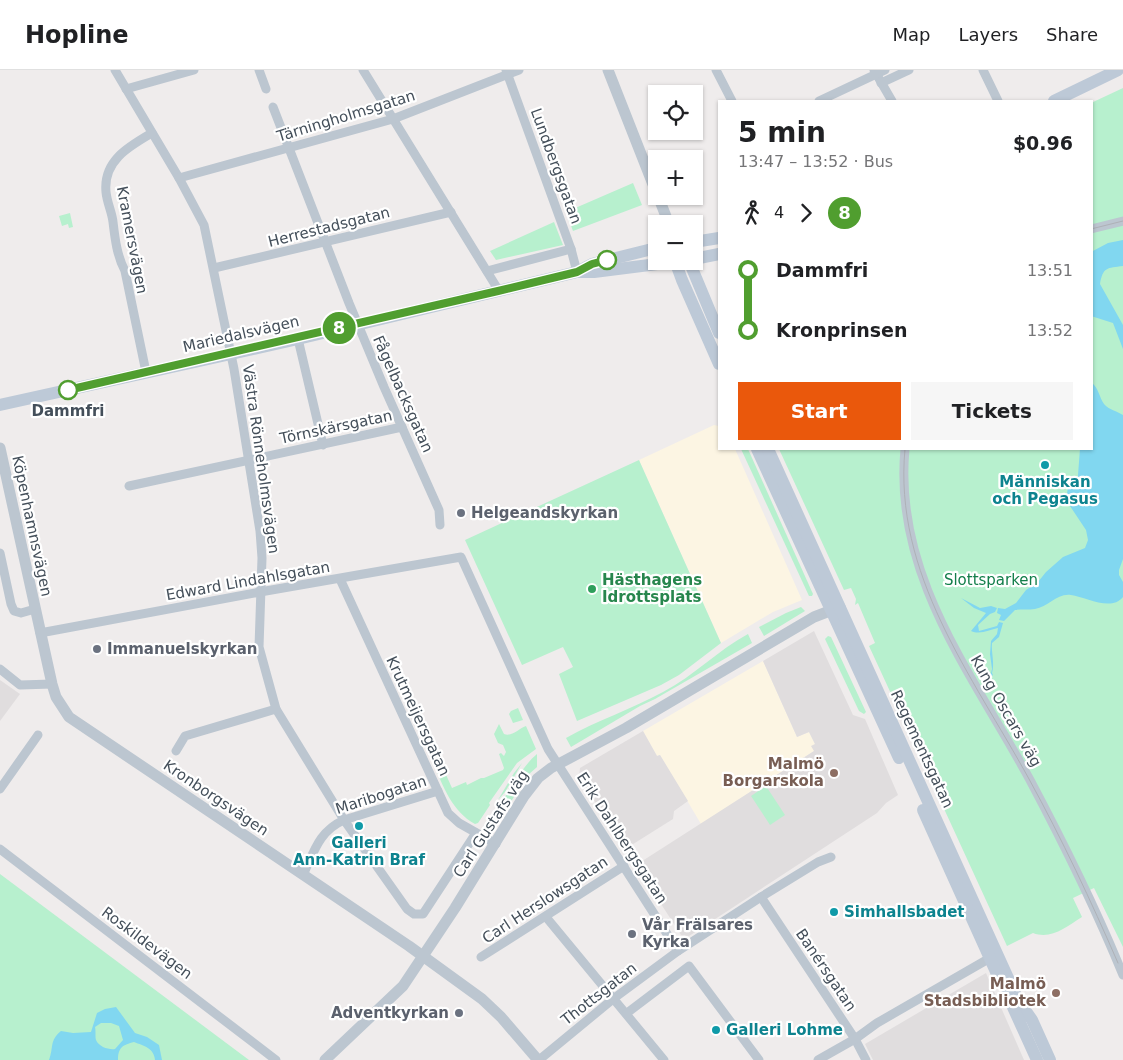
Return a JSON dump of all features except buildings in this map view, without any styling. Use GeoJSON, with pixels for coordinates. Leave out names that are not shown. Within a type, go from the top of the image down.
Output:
{"type":"FeatureCollection","features":[{"type":"Feature","properties":{"kind":"main road"},"geometry":{"type":"LineString","coordinates":[[1056,100],[1118,70]]}},
{"type":"Feature","properties":{"kind":"main road"},"geometry":{"type":"LineString","coordinates":[[1075,100],[1123,77]]}},
{"type":"Feature","properties":{"kind":"main road"},"geometry":{"type":"LineString","coordinates":[[703,241],[718,238]]}},
{"type":"Feature","properties":{"kind":"main road","name":"Mariedalsvägen"},"geometry":{"type":"LineString","coordinates":[[577,272],[592,264],[648,250]]}},
{"type":"Feature","properties":{"kind":"main road"},"geometry":{"type":"LineString","coordinates":[[703,257],[718,254]]}},
{"type":"Feature","properties":{"kind":"main road","name":"Mariedalsvägen"},"geometry":{"type":"LineString","coordinates":[[0,406],[577,272],[594,272],[648,265]]}},
{"type":"Feature","properties":{"kind":"main road"},"geometry":{"type":"LineString","coordinates":[[680,270],[718,362]]}},
{"type":"Feature","properties":{"kind":"main road"},"geometry":{"type":"LineString","coordinates":[[694,270],[718,331]]}},
{"type":"Feature","properties":{"kind":"main road","name":"Regementsgatan"},"geometry":{"type":"LineString","coordinates":[[757,450],[835,608],[1018,1000],[1032,1020],[1050,1060]]}},
{"type":"Feature","properties":{"kind":"main road","name":"Regementsgatan"},"geometry":{"type":"LineString","coordinates":[[768,450],[835,608],[1037,1060]]}},
{"type":"Feature","properties":{"kind":"street","name":"Västra Rönneholmsvägen"},"geometry":{"type":"LineString","coordinates":[[115,70],[179,178],[204,225],[231,353],[262,545],[259,647],[276,709],[344,820],[408,909],[414,914],[424,914]]}},
{"type":"Feature","properties":{"kind":"street"},"geometry":{"type":"LineString","coordinates":[[126,89],[194,70]]}},
{"type":"Feature","properties":{"kind":"street"},"geometry":{"type":"LineString","coordinates":[[259,70],[266,89]]}},
{"type":"Feature","properties":{"kind":"street"},"geometry":{"type":"LineString","coordinates":[[363,70],[498,291]]}},
{"type":"Feature","properties":{"kind":"street","name":"Tärningholmsgatan"},"geometry":{"type":"LineString","coordinates":[[179,178],[393,119],[507,72],[519,70]]}},
{"type":"Feature","properties":{"kind":"street"},"geometry":{"type":"LineString","coordinates":[[608,70],[648,172]]}},
{"type":"Feature","properties":{"kind":"street"},"geometry":{"type":"LineString","coordinates":[[716,70],[731,100]]}},
{"type":"Feature","properties":{"kind":"street"},"geometry":{"type":"LineString","coordinates":[[821,100],[875,72],[885,70]]}},
{"type":"Feature","properties":{"kind":"street"},"geometry":{"type":"LineString","coordinates":[[881,83],[909,70]]}},
{"type":"Feature","properties":{"kind":"street"},"geometry":{"type":"LineString","coordinates":[[983,70],[998,100]]}},
{"type":"Feature","properties":{"kind":"street","name":"Lundbergsgatan"},"geometry":{"type":"LineString","coordinates":[[507,72],[571,249],[577,272]]}},
{"type":"Feature","properties":{"kind":"street"},"geometry":{"type":"LineString","coordinates":[[875,72],[891,100]]}},
{"type":"Feature","properties":{"kind":"street","name":"Fågelbacksgatan"},"geometry":{"type":"LineString","coordinates":[[273,107],[358,324],[440,510],[440,525]]}},
{"type":"Feature","properties":{"kind":"street","name":"Kramersvägen"},"geometry":{"type":"LineString","coordinates":[[146,372],[129,286],[125,271],[120,263],[106,185],[107,176],[116,159],[124,150],[152,133]]}},
{"type":"Feature","properties":{"kind":"street","name":"Herrestadsgatan"},"geometry":{"type":"LineString","coordinates":[[214,268],[451,212]]}},
{"type":"Feature","properties":{"kind":"street"},"geometry":{"type":"LineString","coordinates":[[1093,228],[1123,220]]}},
{"type":"Feature","properties":{"kind":"street"},"geometry":{"type":"LineString","coordinates":[[487,271],[571,249]]}},
{"type":"Feature","properties":{"kind":"street"},"geometry":{"type":"LineString","coordinates":[[298,338],[323,444]]}},
{"type":"Feature","properties":{"kind":"street","name":"Törnskärsgatan"},"geometry":{"type":"LineString","coordinates":[[129,486],[402,427]]}},
{"type":"Feature","properties":{"kind":"street","name":"Köpenhamnsvägen"},"geometry":{"type":"LineString","coordinates":[[0,448],[52,684]]}},
{"type":"Feature","properties":{"kind":"street","name":"Kung Oscars väg"},"geometry":{"type":"LineString","coordinates":[[905,450],[903,481],[906,514],[912,546],[929,595],[968,675],[1029,779],[1088,894],[1123,975]]}},
{"type":"Feature","properties":{"kind":"street","name":"Köpenhamnsvägen"},"geometry":{"type":"LineString","coordinates":[[0,552],[11,604],[14,610],[21,613],[35,609]]}},
{"type":"Feature","properties":{"kind":"street","name":"Edward Lindahlsgatan"},"geometry":{"type":"LineString","coordinates":[[40,633],[460,557],[543,740],[558,765]]}},
{"type":"Feature","properties":{"kind":"street","name":"Krutmeijersgatan"},"geometry":{"type":"LineString","coordinates":[[340,579],[448,813],[459,823],[496,844]]}},
{"type":"Feature","properties":{"kind":"street","name":"Carl Gustafs väg"},"geometry":{"type":"LineString","coordinates":[[325,1060],[404,986],[424,958],[534,782],[543,774],[626,728],[814,618],[835,608]]}},
{"type":"Feature","properties":{"kind":"street"},"geometry":{"type":"LineString","coordinates":[[0,669],[20,684],[52,684]]}},
{"type":"Feature","properties":{"kind":"street","name":"Kronborgsvägen"},"geometry":{"type":"LineString","coordinates":[[52,684],[56,697],[69,717],[409,946],[482,999],[501,1017],[539,1060]]}},
{"type":"Feature","properties":{"kind":"street"},"geometry":{"type":"LineString","coordinates":[[176,750],[185,736],[276,709]]}},
{"type":"Feature","properties":{"kind":"street"},"geometry":{"type":"LineString","coordinates":[[0,789],[38,735]]}},
{"type":"Feature","properties":{"kind":"street","name":"Erik Dahlbergsgatan"},"geometry":{"type":"LineString","coordinates":[[558,765],[678,951]]}},
{"type":"Feature","properties":{"kind":"street","name":"Maribogatan"},"geometry":{"type":"LineString","coordinates":[[302,875],[322,835],[333,825],[438,791]]}},
{"type":"Feature","properties":{"kind":"street","name":"Carl Gustafs väg"},"geometry":{"type":"LineString","coordinates":[[424,914],[476,833]]}},
{"type":"Feature","properties":{"kind":"street","name":"Roskildevägen"},"geometry":{"type":"LineString","coordinates":[[0,849],[276,1060]]}},
{"type":"Feature","properties":{"kind":"street","name":"Thottsgatan"},"geometry":{"type":"LineString","coordinates":[[539,1060],[613,999],[678,951],[760,897],[818,862],[830,857]]}},
{"type":"Feature","properties":{"kind":"street","name":"Carl Herslowsgatan"},"geometry":{"type":"LineString","coordinates":[[481,957],[624,866]]}},
{"type":"Feature","properties":{"kind":"street","name":"Banérsgatan"},"geometry":{"type":"LineString","coordinates":[[760,897],[855,1039],[866,1060]]}},
{"type":"Feature","properties":{"kind":"street"},"geometry":{"type":"LineString","coordinates":[[546,917],[664,1060]]}},
{"type":"Feature","properties":{"kind":"street"},"geometry":{"type":"LineString","coordinates":[[818,1060],[855,1039],[877,1023],[990,958]]}},
{"type":"Feature","properties":{"kind":"street"},"geometry":{"type":"LineString","coordinates":[[627,1013],[690,966],[759,1060]]}},
{"type":"Feature","properties":{"kind":"shaded area"},"geometry":{"type":"Polygon","coordinates":[[[714,425],[718,426],[718,450],[735,450],[802,600],[773,612],[721,643],[639,460],[714,425]]]}},
{"type":"Feature","properties":{"kind":"shaded area","name":"Malmö Borgarskola"},"geometry":{"type":"Polygon","coordinates":[[[814,631],[853,715],[865,719],[898,795],[886,803],[877,813],[689,936],[681,935],[636,865],[814,751],[811,746],[815,744],[809,732],[797,737],[763,661],[814,631]]]}},
{"type":"Feature","properties":{"kind":"shaded area"},"geometry":{"type":"Polygon","coordinates":[[[763,661],[797,737],[809,732],[815,744],[814,751],[701,824],[660,755],[657,756],[643,731],[763,661]]]}},
{"type":"Feature","properties":{"kind":"shaded area"},"geometry":{"type":"Polygon","coordinates":[[[0,680],[20,694],[0,721],[0,680]]]}},
{"type":"Feature","properties":{"kind":"shaded area"},"geometry":{"type":"Polygon","coordinates":[[[643,731],[657,756],[660,755],[688,801],[674,811],[673,819],[630,846],[624,845],[579,778],[580,768],[643,731]]]}},
{"type":"Feature","properties":{"kind":"shaded area"},"geometry":{"type":"Polygon","coordinates":[[[986,973],[1024,1060],[873,1060],[865,1044],[986,973]]]}},
{"type":"Feature","properties":{"kind":"green space","name":"Slottsparken"},"geometry":{"type":"Polygon","coordinates":[[[1123,88],[1123,947],[1094,888],[1073,898],[1082,917],[1052,934],[1040,935],[1033,933],[1007,946],[940,800],[944,798],[940,789],[936,791],[869,646],[875,643],[858,603],[855,605],[856,599],[851,588],[844,590],[779,450],[1093,450],[1093,102],[1123,88]]]}},
{"type":"Feature","properties":{"kind":"green space"},"geometry":{"type":"Polygon","coordinates":[[[633,183],[642,205],[573,231],[566,212],[633,183]]]}},
{"type":"Feature","properties":{"kind":"green space"},"geometry":{"type":"Polygon","coordinates":[[[70,213],[73,227],[69,228],[68,224],[62,226],[59,216],[70,213]]]}},
{"type":"Feature","properties":{"kind":"green space"},"geometry":{"type":"Polygon","coordinates":[[[554,222],[563,245],[496,260],[490,251],[554,222]]]}},
{"type":"Feature","properties":{"kind":"green space"},"geometry":{"type":"Polygon","coordinates":[[[741,450],[748,450],[813,594],[809,596],[741,450]]]}},
{"type":"Feature","properties":{"kind":"green space","name":"Hästhagens Idrottsplats"},"geometry":{"type":"Polygon","coordinates":[[[639,460],[721,643],[679,675],[661,685],[577,721],[559,674],[573,667],[563,647],[522,665],[465,540],[639,460]]]}},
{"type":"Feature","properties":{"kind":"green space"},"geometry":{"type":"Polygon","coordinates":[[[801,607],[805,611],[764,636],[759,627],[801,607]]]}},
{"type":"Feature","properties":{"kind":"green space"},"geometry":{"type":"Polygon","coordinates":[[[748,634],[752,643],[571,747],[566,738],[674,686],[748,634]]]}},
{"type":"Feature","properties":{"kind":"green space"},"geometry":{"type":"Polygon","coordinates":[[[828,636],[831,637],[866,712],[864,714],[859,711],[825,639],[828,636]]]}},
{"type":"Feature","properties":{"kind":"green space"},"geometry":{"type":"Polygon","coordinates":[[[518,708],[523,720],[513,723],[509,714],[518,708]]]}},
{"type":"Feature","properties":{"kind":"green space"},"geometry":{"type":"Polygon","coordinates":[[[499,724],[504,734],[507,735],[526,726],[536,749],[517,763],[489,803],[490,805],[478,823],[475,824],[466,818],[451,801],[428,750],[434,748],[452,788],[466,782],[467,785],[503,770],[499,754],[501,753],[504,756],[506,752],[503,745],[498,743],[494,734],[499,724]]]}},
{"type":"Feature","properties":{"kind":"green space"},"geometry":{"type":"Polygon","coordinates":[[[537,754],[537,767],[528,775],[491,833],[487,831],[491,818],[497,808],[526,766],[537,754]]]}},
{"type":"Feature","properties":{"kind":"green space"},"geometry":{"type":"Polygon","coordinates":[[[522,763],[505,792],[498,800],[514,773],[522,763]]]}},
{"type":"Feature","properties":{"kind":"green space"},"geometry":{"type":"Polygon","coordinates":[[[766,786],[785,815],[770,825],[751,796],[766,786]]]}},
{"type":"Feature","properties":{"kind":"green space"},"geometry":{"type":"Polygon","coordinates":[[[0,874],[249,1060],[0,1060],[0,874]]]}},
{"type":"Feature","properties":{"kind":"water"},"geometry":{"type":"Polygon","coordinates":[[[1123,240],[1123,266],[1113,267],[1104,271],[1100,284],[1123,325],[1123,349],[1113,323],[1093,317],[1093,251],[1108,243],[1123,240]]]}},
{"type":"Feature","properties":{"kind":"water"},"geometry":{"type":"Polygon","coordinates":[[[1093,384],[1104,404],[1123,415],[1123,559],[1119,575],[1123,582],[1123,597],[1112,603],[1105,603],[1066,595],[1040,608],[1015,610],[1004,621],[999,620],[1001,615],[997,613],[998,608],[1005,609],[1016,603],[1026,590],[1038,582],[1063,557],[1085,548],[1088,540],[1086,530],[1066,500],[1068,487],[1077,488],[1080,450],[1093,450],[1093,384]]]}},
{"type":"Feature","properties":{"kind":"water"},"geometry":{"type":"Polygon","coordinates":[[[961,598],[980,608],[991,606],[997,608],[995,612],[978,625],[979,631],[997,626],[999,622],[1003,623],[999,637],[992,643],[993,675],[990,677],[992,669],[991,641],[997,634],[998,628],[981,632],[971,631],[986,613],[974,608],[961,598]]]}},
{"type":"Feature","properties":{"kind":"water"},"geometry":{"type":"Polygon","coordinates":[[[116,1007],[135,1033],[147,1037],[159,1045],[162,1060],[155,1060],[151,1050],[134,1042],[122,1047],[118,1060],[49,1060],[53,1041],[61,1031],[73,1033],[91,1032],[97,1013],[116,1007]],[[101,1023],[95,1027],[96,1039],[102,1046],[115,1049],[123,1040],[119,1026],[111,1023],[101,1023]]]}},
{"type":"Feature","properties":{"kind":"tram line"},"geometry":{"type":"LineString","coordinates":[[1093,228],[1123,221]]}},
{"type":"Feature","properties":{"kind":"tram line"},"geometry":{"type":"LineString","coordinates":[[905,450],[905,495],[911,539],[924,581],[941,622],[1053,824],[1087,893],[1118,963]]}},
{"type":"Feature","properties":{"kind":"bus line","name":"8"},"geometry":{"type":"LineString","coordinates":[[68,390],[577,272],[592,264],[607,260]]}},
{"type":"Feature","properties":{"kind":"place","name":"Dammfri"},"geometry":{"type":"Point","coordinates":[68,390]}},
{"type":"Feature","properties":{"kind":"place","name":"Människan och Pegasus"},"geometry":{"type":"Point","coordinates":[1045,465]}},
{"type":"Feature","properties":{"kind":"place","name":"Helgeandskyrkan"},"geometry":{"type":"Point","coordinates":[461,513]}},
{"type":"Feature","properties":{"kind":"place","name":"Hästhagens Idrottsplats"},"geometry":{"type":"Point","coordinates":[592,589]}},
{"type":"Feature","properties":{"kind":"place","name":"Immanuelskyrkan"},"geometry":{"type":"Point","coordinates":[97,649]}},
{"type":"Feature","properties":{"kind":"place","name":"Malmö Borgarskola"},"geometry":{"type":"Point","coordinates":[834,773]}},
{"type":"Feature","properties":{"kind":"place","name":"Galleri Ann-Katrin Braf"},"geometry":{"type":"Point","coordinates":[359,826]}},
{"type":"Feature","properties":{"kind":"place","name":"Simhallsbadet"},"geometry":{"type":"Point","coordinates":[834,912]}},
{"type":"Feature","properties":{"kind":"place","name":"Vår Frälsares Kyrka"},"geometry":{"type":"Point","coordinates":[632,934]}},
{"type":"Feature","properties":{"kind":"place","name":"Malmö Stadsbibliotek"},"geometry":{"type":"Point","coordinates":[1056,993]}},
{"type":"Feature","properties":{"kind":"place","name":"Adventkyrkan"},"geometry":{"type":"Point","coordinates":[459,1013]}},
{"type":"Feature","properties":{"kind":"place","name":"Galleri Lohme"},"geometry":{"type":"Point","coordinates":[716,1030]}}]}
